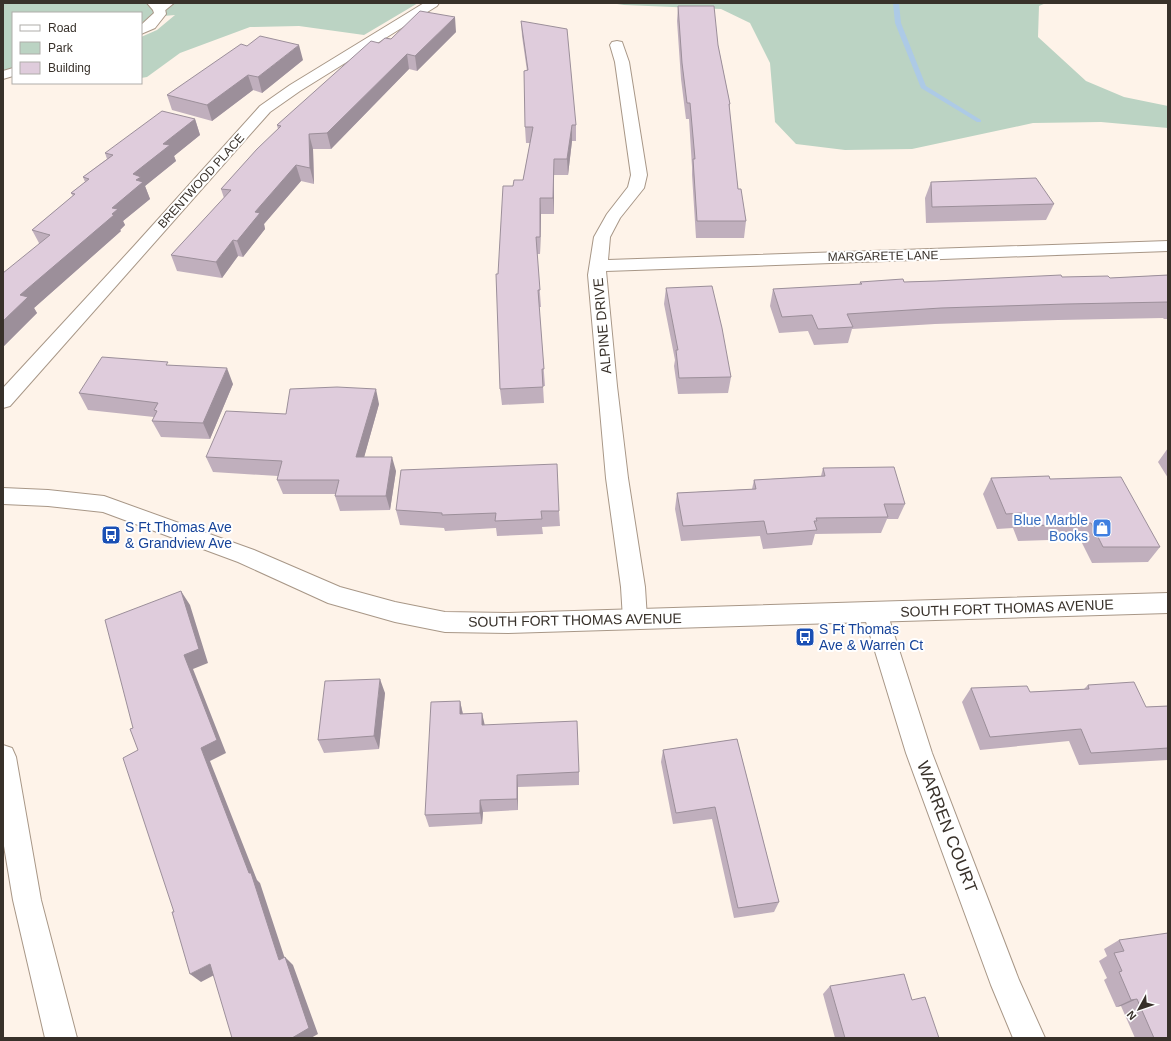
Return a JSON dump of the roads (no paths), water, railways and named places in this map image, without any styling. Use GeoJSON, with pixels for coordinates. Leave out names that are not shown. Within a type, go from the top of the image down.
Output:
{"type":"FeatureCollection","features":[{"type":"Feature","properties":{"kind":"street","name":"BRENTWOOD PLACE"},"geometry":{"type":"LineString","coordinates":[[3,401],[265,109],[295,88],[433,3]]}},
{"type":"Feature","properties":{"kind":"street"},"geometry":{"type":"LineString","coordinates":[[142,29],[150,25],[160,14],[160,5]]}},
{"type":"Feature","properties":{"kind":"street","name":"ALPINE DRIVE"},"geometry":{"type":"LineString","coordinates":[[617,45],[622,62],[639,174],[636,188],[613,217],[602,237],[598,266],[598,288],[607,386],[633,587],[635,619]]}},
{"type":"Feature","properties":{"kind":"street","name":"MARGARETE LANE"},"geometry":{"type":"LineString","coordinates":[[598,266],[1168,246]]}},
{"type":"Feature","properties":{"kind":"street","name":"SOUTH FORT THOMAS AVENUE"},"geometry":{"type":"LineString","coordinates":[[3,496],[48,498],[104,504],[246,556],[336,596],[395,612],[445,622],[508,623],[1168,603]]}},
{"type":"Feature","properties":{"kind":"street","name":"WARREN COURT"},"geometry":{"type":"LineString","coordinates":[[875,612],[919,753],[1006,985],[1029,1038]]}},
{"type":"Feature","properties":{"kind":"street"},"geometry":{"type":"LineString","coordinates":[[3,757],[27,900],[62,1038]]}},
{"type":"Feature","properties":{"kind":"waterway"},"geometry":{"type":"LineString","coordinates":[[896,3],[898,23],[923,87],[979,121]]}},
{"type":"Feature","properties":{"kind":"place","name":"Blue Marble Books"},"geometry":{"type":"Point","coordinates":[1102,528]}},
{"type":"Feature","properties":{"kind":"place","name":"S Ft Thomas Ave & Grandview Ave"},"geometry":{"type":"Point","coordinates":[111,535]}},
{"type":"Feature","properties":{"kind":"place","name":"S Ft Thomas Ave & Warren Ct"},"geometry":{"type":"Point","coordinates":[805,637]}}]}
